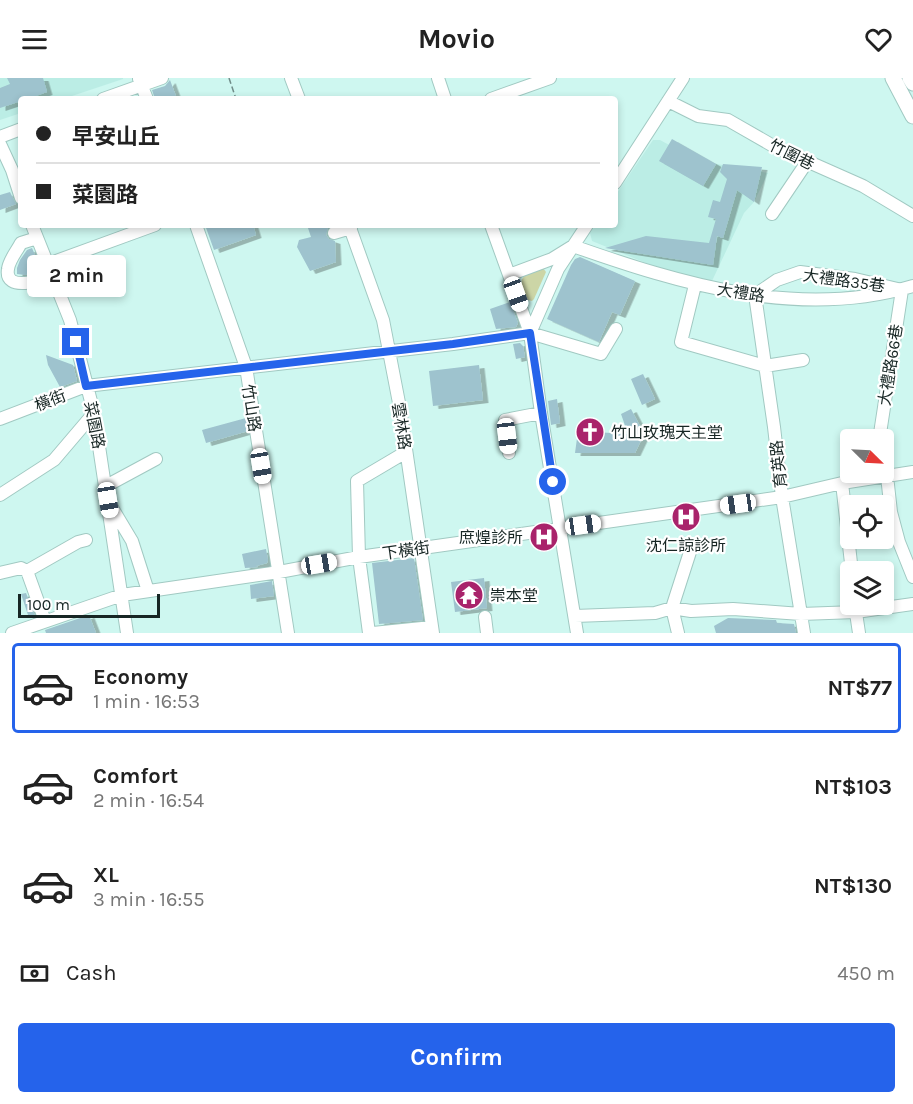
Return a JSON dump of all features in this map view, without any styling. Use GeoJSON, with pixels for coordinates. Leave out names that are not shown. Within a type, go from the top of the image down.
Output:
{"type":"FeatureCollection","features":[{"type":"Feature","properties":{"kind":"main road"},"geometry":{"type":"LineString","coordinates":[[892,78],[913,116]]}},
{"type":"Feature","properties":{"kind":"main road"},"geometry":{"type":"LineString","coordinates":[[910,78],[913,83]]}},
{"type":"Feature","properties":{"kind":"street"},"geometry":{"type":"LineString","coordinates":[[110,96],[140,82],[162,78]]}},
{"type":"Feature","properties":{"kind":"street"},"geometry":{"type":"LineString","coordinates":[[291,78],[298,96]]}},
{"type":"Feature","properties":{"kind":"street"},"geometry":{"type":"LineString","coordinates":[[438,78],[444,96]]}},
{"type":"Feature","properties":{"kind":"street"},"geometry":{"type":"LineString","coordinates":[[496,96],[520,83],[550,78]]}},
{"type":"Feature","properties":{"kind":"street"},"geometry":{"type":"LineString","coordinates":[[618,178],[668,101],[673,84],[683,78]]}},
{"type":"Feature","properties":{"kind":"street"},"geometry":{"type":"LineString","coordinates":[[140,82],[146,96]]}},
{"type":"Feature","properties":{"kind":"street","name":"竹圍巷"},"geometry":{"type":"LineString","coordinates":[[668,101],[698,116],[728,120],[775,147],[863,186],[913,216]]}},
{"type":"Feature","properties":{"kind":"street"},"geometry":{"type":"LineString","coordinates":[[0,136],[18,130]]}},
{"type":"Feature","properties":{"kind":"street"},"geometry":{"type":"LineString","coordinates":[[0,144],[18,188]]}},
{"type":"Feature","properties":{"kind":"street"},"geometry":{"type":"LineString","coordinates":[[772,214],[807,162]]}},
{"type":"Feature","properties":{"kind":"street","name":"菜園路"},"geometry":{"type":"LineString","coordinates":[[33,228],[70,320],[94,413],[127,633]]}},
{"type":"Feature","properties":{"kind":"street"},"geometry":{"type":"LineString","coordinates":[[37,238],[21,243],[8,268],[11,279],[26,284],[50,270],[148,228]]}},
{"type":"Feature","properties":{"kind":"street","name":"竹山路"},"geometry":{"type":"LineString","coordinates":[[197,228],[246,367],[288,633]]}},
{"type":"Feature","properties":{"kind":"street"},"geometry":{"type":"LineString","coordinates":[[334,233],[345,228]]}},
{"type":"Feature","properties":{"kind":"street","name":"雲林路"},"geometry":{"type":"LineString","coordinates":[[351,228],[383,320],[406,452],[432,630]]}},
{"type":"Feature","properties":{"kind":"street"},"geometry":{"type":"LineString","coordinates":[[492,228],[530,333],[577,633]]}},
{"type":"Feature","properties":{"kind":"street"},"geometry":{"type":"LineString","coordinates":[[530,333],[558,269],[585,228]]}},
{"type":"Feature","properties":{"kind":"street"},"geometry":{"type":"LineString","coordinates":[[509,275],[552,259],[573,246]]}},
{"type":"Feature","properties":{"kind":"street","name":"大禮路"},"geometry":{"type":"LineString","coordinates":[[573,246],[640,270],[695,285],[785,299],[828,300],[877,296],[908,288]]}},
{"type":"Feature","properties":{"kind":"street","name":"大禮路35巷"},"geometry":{"type":"LineString","coordinates":[[755,295],[777,280],[800,272],[908,288]]}},
{"type":"Feature","properties":{"kind":"street"},"geometry":{"type":"LineString","coordinates":[[695,285],[681,342],[765,366],[803,360]]}},
{"type":"Feature","properties":{"kind":"street","name":"大禮路66巷"},"geometry":{"type":"LineString","coordinates":[[881,429],[908,288]]}},
{"type":"Feature","properties":{"kind":"street","name":"育英路"},"geometry":{"type":"LineString","coordinates":[[755,295],[782,497],[804,633]]}},
{"type":"Feature","properties":{"kind":"street"},"geometry":{"type":"LineString","coordinates":[[530,333],[601,354],[616,328]]}},
{"type":"Feature","properties":{"kind":"street","name":"橫街"},"geometry":{"type":"LineString","coordinates":[[0,419],[86,386],[530,333]]}},
{"type":"Feature","properties":{"kind":"street"},"geometry":{"type":"LineString","coordinates":[[0,495],[54,460],[94,413]]}},
{"type":"Feature","properties":{"kind":"street"},"geometry":{"type":"LineString","coordinates":[[509,453],[505,420],[541,413]]}},
{"type":"Feature","properties":{"kind":"street"},"geometry":{"type":"LineString","coordinates":[[406,452],[357,481],[359,557],[371,633],[432,630]]}},
{"type":"Feature","properties":{"kind":"street"},"geometry":{"type":"LineString","coordinates":[[105,486],[156,459]]}},
{"type":"Feature","properties":{"kind":"street","name":"下橫街"},"geometry":{"type":"LineString","coordinates":[[894,475],[913,472]]}},
{"type":"Feature","properties":{"kind":"street"},"geometry":{"type":"LineString","coordinates":[[894,476],[913,481]]}},
{"type":"Feature","properties":{"kind":"street"},"geometry":{"type":"LineString","coordinates":[[842,483],[851,561]]}},
{"type":"Feature","properties":{"kind":"street","name":"下橫街"},"geometry":{"type":"LineString","coordinates":[[12,633],[122,595],[279,572],[419,548],[782,497],[842,483]]}},
{"type":"Feature","properties":{"kind":"street"},"geometry":{"type":"LineString","coordinates":[[891,483],[891,512],[899,542],[913,576]]}},
{"type":"Feature","properties":{"kind":"street"},"geometry":{"type":"LineString","coordinates":[[108,500],[132,541],[147,591]]}},
{"type":"Feature","properties":{"kind":"street"},"geometry":{"type":"LineString","coordinates":[[27,571],[78,542],[86,540]]}},
{"type":"Feature","properties":{"kind":"street"},"geometry":{"type":"LineString","coordinates":[[678,633],[672,608],[690,552]]}},
{"type":"Feature","properties":{"kind":"street"},"geometry":{"type":"LineString","coordinates":[[0,573],[21,568],[27,571],[45,621]]}},
{"type":"Feature","properties":{"kind":"street"},"geometry":{"type":"LineString","coordinates":[[894,605],[913,604]]}},
{"type":"Feature","properties":{"kind":"street"},"geometry":{"type":"LineString","coordinates":[[575,616],[655,613],[672,608],[691,611],[733,609],[801,614],[840,610]]}},
{"type":"Feature","properties":{"kind":"street"},"geometry":{"type":"LineString","coordinates":[[857,615],[859,633]]}},
{"type":"Feature","properties":{"kind":"street"},"geometry":{"type":"LineString","coordinates":[[485,617],[487,633]]}},
{"type":"Feature","properties":{"kind":"path"},"geometry":{"type":"LineString","coordinates":[[229,78],[235,96]]}},
{"type":"Feature","properties":{"kind":"shaded area"},"geometry":{"type":"Polygon","coordinates":[[[0,78],[123,78],[72,96],[18,96],[18,114],[0,120],[0,78]]]}},
{"type":"Feature","properties":{"kind":"shaded area"},"geometry":{"type":"Polygon","coordinates":[[[653,140],[660,140],[711,163],[768,173],[754,202],[744,213],[712,281],[668,272],[592,241],[590,233],[594,228],[618,228],[618,192],[653,140]]]}},
{"type":"Feature","properties":{"kind":"green space"},"geometry":{"type":"Polygon","coordinates":[[[543,268],[546,272],[534,299],[528,300],[521,282],[530,272],[543,268]]]}},
{"type":"Feature","properties":{"kind":"building"},"geometry":{"type":"Polygon","coordinates":[[[7,78],[43,78],[47,92],[36,96],[18,96],[18,102],[0,108],[0,88],[10,84],[7,78]]]}},
{"type":"Feature","properties":{"kind":"building"},"geometry":{"type":"Polygon","coordinates":[[[170,80],[176,96],[154,96],[152,90],[165,86],[170,80]]]}},
{"type":"Feature","properties":{"kind":"building"},"geometry":{"type":"Polygon","coordinates":[[[672,139],[716,164],[703,186],[659,161],[672,139]]]}},
{"type":"Feature","properties":{"kind":"building"},"geometry":{"type":"Polygon","coordinates":[[[723,164],[762,167],[754,202],[737,190],[723,238],[717,236],[713,265],[605,248],[646,236],[709,243],[716,219],[708,217],[713,200],[720,202],[727,179],[720,172],[723,164]]]}},
{"type":"Feature","properties":{"kind":"building"},"geometry":{"type":"Polygon","coordinates":[[[10,192],[16,204],[0,210],[0,195],[10,192]]]}},
{"type":"Feature","properties":{"kind":"building"},"geometry":{"type":"Polygon","coordinates":[[[206,228],[254,228],[256,235],[214,250],[206,228]]]}},
{"type":"Feature","properties":{"kind":"building"},"geometry":{"type":"Polygon","coordinates":[[[308,228],[328,228],[326,235],[335,241],[336,262],[310,271],[297,247],[299,240],[311,237],[308,228]]]}},
{"type":"Feature","properties":{"kind":"building"},"geometry":{"type":"Polygon","coordinates":[[[32,248],[42,271],[25,275],[17,274],[20,260],[27,250],[32,248]]]}},
{"type":"Feature","properties":{"kind":"building"},"geometry":{"type":"Polygon","coordinates":[[[580,257],[635,281],[620,315],[612,312],[599,342],[547,319],[571,265],[575,259],[580,257]]]}},
{"type":"Feature","properties":{"kind":"building"},"geometry":{"type":"Polygon","coordinates":[[[510,302],[518,323],[516,327],[496,329],[490,309],[510,302]]]}},
{"type":"Feature","properties":{"kind":"building"},"geometry":{"type":"Polygon","coordinates":[[[520,343],[523,346],[525,357],[516,359],[513,344],[520,343]]]}},
{"type":"Feature","properties":{"kind":"building"},"geometry":{"type":"Polygon","coordinates":[[[46,355],[73,365],[77,381],[60,387],[48,365],[46,355]]]}},
{"type":"Feature","properties":{"kind":"building"},"geometry":{"type":"Polygon","coordinates":[[[479,365],[483,400],[433,406],[429,371],[479,365]]]}},
{"type":"Feature","properties":{"kind":"building"},"geometry":{"type":"Polygon","coordinates":[[[643,374],[655,399],[642,405],[631,379],[643,374]]]}},
{"type":"Feature","properties":{"kind":"building"},"geometry":{"type":"Polygon","coordinates":[[[557,399],[560,423],[551,425],[548,401],[557,399]]]}},
{"type":"Feature","properties":{"kind":"building","name":"竹山玫瑰天主堂"},"geometry":{"type":"Polygon","coordinates":[[[631,409],[644,434],[635,453],[575,453],[578,431],[628,434],[621,414],[631,409]]]}},
{"type":"Feature","properties":{"kind":"building"},"geometry":{"type":"Polygon","coordinates":[[[246,418],[248,431],[206,443],[202,430],[246,418]]]}},
{"type":"Feature","properties":{"kind":"building"},"geometry":{"type":"Polygon","coordinates":[[[266,549],[267,563],[256,566],[258,567],[245,568],[242,554],[266,549]]]}},
{"type":"Feature","properties":{"kind":"building"},"geometry":{"type":"Polygon","coordinates":[[[414,558],[423,620],[379,624],[372,563],[414,558]]]}},
{"type":"Feature","properties":{"kind":"building","name":"崇本堂"},"geometry":{"type":"Polygon","coordinates":[[[484,578],[487,608],[455,612],[451,582],[484,578]]]}},
{"type":"Feature","properties":{"kind":"building"},"geometry":{"type":"Polygon","coordinates":[[[272,581],[274,596],[251,599],[250,585],[272,581]]]}},
{"type":"Feature","properties":{"kind":"building"},"geometry":{"type":"Polygon","coordinates":[[[26,593],[35,616],[29,618],[21,594],[26,593]]]}},
{"type":"Feature","properties":{"kind":"building"},"geometry":{"type":"Polygon","coordinates":[[[89,615],[96,633],[46,633],[45,630],[89,615]]]}},
{"type":"Feature","properties":{"kind":"building"},"geometry":{"type":"Polygon","coordinates":[[[728,618],[776,620],[777,623],[794,624],[796,633],[716,633],[714,626],[728,618]]]}},
{"type":"Feature","properties":{"kind":"place","name":"竹山玫瑰天主堂"},"geometry":{"type":"Point","coordinates":[590,432]}},
{"type":"Feature","properties":{"kind":"place","name":"沈仁諒診所"},"geometry":{"type":"Point","coordinates":[686,517]}},
{"type":"Feature","properties":{"kind":"place","name":"庶煌診所"},"geometry":{"type":"Point","coordinates":[544,537]}},
{"type":"Feature","properties":{"kind":"place","name":"崇本堂"},"geometry":{"type":"Point","coordinates":[469,595]}},
{"type":"Feature","properties":{"kind":"route"},"geometry":{"type":"LineString","coordinates":[[76,342],[86,386],[530,333],[553,482]]}}]}
